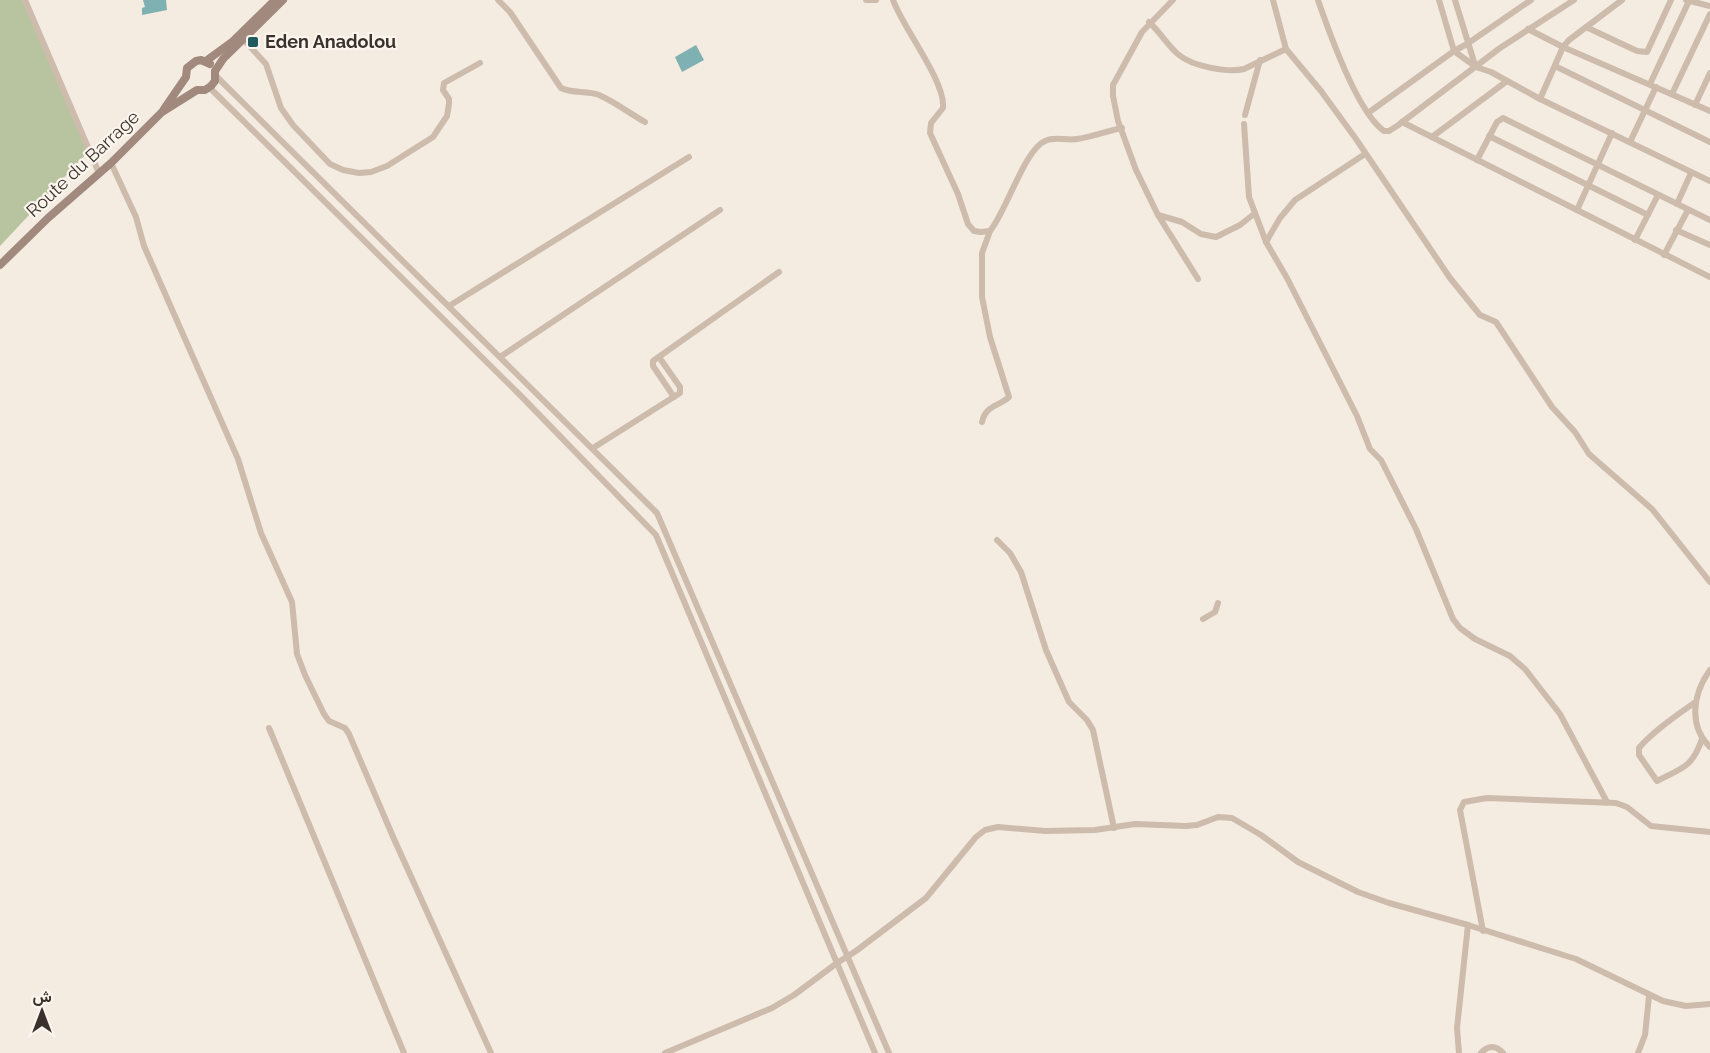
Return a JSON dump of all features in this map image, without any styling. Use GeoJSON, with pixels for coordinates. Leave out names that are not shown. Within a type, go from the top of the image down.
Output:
{"type":"FeatureCollection","features":[{"type":"Feature","properties":{"kind":"main road","name":"Route du Barrage"},"geometry":{"type":"LineString","coordinates":[[0,265],[48,218],[111,163],[162,112],[186,77],[191,64],[196,61],[206,62],[232,42],[275,0]]}},
{"type":"Feature","properties":{"kind":"main road"},"geometry":{"type":"LineString","coordinates":[[215,74],[228,54],[283,0]]}},
{"type":"Feature","properties":{"kind":"main road"},"geometry":{"type":"LineString","coordinates":[[206,62],[212,65],[215,74],[215,81],[209,87]]}},
{"type":"Feature","properties":{"kind":"main road"},"geometry":{"type":"LineString","coordinates":[[186,77],[189,86],[197,90]]}},
{"type":"Feature","properties":{"kind":"main road","name":"Route du Barrage"},"geometry":{"type":"LineString","coordinates":[[162,112],[197,90],[206,90],[209,87]]}},
{"type":"Feature","properties":{"kind":"street"},"geometry":{"type":"LineString","coordinates":[[26,0],[99,173]]}},
{"type":"Feature","properties":{"kind":"street"},"geometry":{"type":"LineString","coordinates":[[498,0],[510,12],[561,88],[573,92],[596,94],[645,122]]}},
{"type":"Feature","properties":{"kind":"street"},"geometry":{"type":"LineString","coordinates":[[866,0],[876,0]]}},
{"type":"Feature","properties":{"kind":"street"},"geometry":{"type":"LineString","coordinates":[[892,0],[941,91],[943,108],[931,123],[930,134],[958,194],[968,224],[974,231],[990,231]]}},
{"type":"Feature","properties":{"kind":"street"},"geometry":{"type":"LineString","coordinates":[[1173,0],[1149,22],[1113,86],[1117,114],[1136,170],[1158,215],[1198,279]]}},
{"type":"Feature","properties":{"kind":"street"},"geometry":{"type":"LineString","coordinates":[[1274,0],[1286,49],[1321,91],[1450,278],[1480,315],[1496,321],[1552,407],[1575,432],[1589,454],[1652,509],[1710,582]]}},
{"type":"Feature","properties":{"kind":"street"},"geometry":{"type":"LineString","coordinates":[[1318,0],[1332,39],[1368,113],[1384,131],[1389,131],[1528,29],[1574,0]]}},
{"type":"Feature","properties":{"kind":"street"},"geometry":{"type":"LineString","coordinates":[[1439,0],[1454,51],[1476,67],[1491,72],[1540,99],[1710,182]]}},
{"type":"Feature","properties":{"kind":"street"},"geometry":{"type":"LineString","coordinates":[[1455,0],[1476,67]]}},
{"type":"Feature","properties":{"kind":"street"},"geometry":{"type":"LineString","coordinates":[[1368,113],[1454,51],[1531,0]]}},
{"type":"Feature","properties":{"kind":"street"},"geometry":{"type":"LineString","coordinates":[[1540,99],[1563,47],[1622,0]]}},
{"type":"Feature","properties":{"kind":"street"},"geometry":{"type":"LineString","coordinates":[[1586,27],[1636,51],[1647,52],[1671,0]]}},
{"type":"Feature","properties":{"kind":"street"},"geometry":{"type":"LineString","coordinates":[[1630,142],[1645,111],[1687,0],[1710,6]]}},
{"type":"Feature","properties":{"kind":"street"},"geometry":{"type":"LineString","coordinates":[[1672,94],[1710,14]]}},
{"type":"Feature","properties":{"kind":"street"},"geometry":{"type":"LineString","coordinates":[[1149,22],[1177,54],[1192,62],[1211,67],[1236,70],[1255,64],[1286,49]]}},
{"type":"Feature","properties":{"kind":"street"},"geometry":{"type":"LineString","coordinates":[[1528,29],[1563,47],[1710,111]]}},
{"type":"Feature","properties":{"kind":"street"},"geometry":{"type":"LineString","coordinates":[[243,39],[266,64],[281,108],[292,125],[330,164],[343,170],[359,173],[371,172],[387,166],[433,137],[447,116],[449,99],[442,90],[444,84],[480,63]]}},
{"type":"Feature","properties":{"kind":"street"},"geometry":{"type":"LineString","coordinates":[[1245,115],[1260,60]]}},
{"type":"Feature","properties":{"kind":"street"},"geometry":{"type":"LineString","coordinates":[[1555,66],[1710,142]]}},
{"type":"Feature","properties":{"kind":"street"},"geometry":{"type":"LineString","coordinates":[[1695,105],[1710,73]]}},
{"type":"Feature","properties":{"kind":"street"},"geometry":{"type":"LineString","coordinates":[[215,74],[657,513],[889,1053]]}},
{"type":"Feature","properties":{"kind":"street"},"geometry":{"type":"LineString","coordinates":[[1432,137],[1508,81]]}},
{"type":"Feature","properties":{"kind":"street"},"geometry":{"type":"LineString","coordinates":[[209,87],[529,404],[656,535],[875,1053]]}},
{"type":"Feature","properties":{"kind":"street"},"geometry":{"type":"LineString","coordinates":[[1477,160],[1499,119],[1503,118],[1710,220]]}},
{"type":"Feature","properties":{"kind":"street"},"geometry":{"type":"LineString","coordinates":[[1402,122],[1710,278]]}},
{"type":"Feature","properties":{"kind":"street"},"geometry":{"type":"LineString","coordinates":[[1244,124],[1250,197],[1254,214],[1266,242],[1287,278],[1357,416],[1370,449],[1381,460],[1416,529],[1455,623],[1482,643],[1510,656],[1525,669],[1560,714],[1607,802]]}},
{"type":"Feature","properties":{"kind":"street"},"geometry":{"type":"LineString","coordinates":[[982,422],[988,409],[1009,397],[990,337],[982,297],[982,253],[990,231],[997,223],[1028,160],[1041,143],[1053,139],[1079,139],[1122,128]]}},
{"type":"Feature","properties":{"kind":"street"},"geometry":{"type":"LineString","coordinates":[[1576,210],[1612,134]]}},
{"type":"Feature","properties":{"kind":"street"},"geometry":{"type":"LineString","coordinates":[[1489,136],[1648,215]]}},
{"type":"Feature","properties":{"kind":"street"},"geometry":{"type":"LineString","coordinates":[[1266,242],[1280,218],[1295,200],[1365,154]]}},
{"type":"Feature","properties":{"kind":"street"},"geometry":{"type":"LineString","coordinates":[[449,306],[689,157]]}},
{"type":"Feature","properties":{"kind":"street"},"geometry":{"type":"LineString","coordinates":[[111,163],[136,217],[144,246],[238,459],[261,533],[292,602],[297,654],[317,702],[329,721],[345,728],[349,734],[491,1053]]}},
{"type":"Feature","properties":{"kind":"street"},"geometry":{"type":"LineString","coordinates":[[1677,204],[1691,173]]}},
{"type":"Feature","properties":{"kind":"street"},"geometry":{"type":"LineString","coordinates":[[1635,240],[1658,195]]}},
{"type":"Feature","properties":{"kind":"street"},"geometry":{"type":"LineString","coordinates":[[500,357],[720,210]]}},
{"type":"Feature","properties":{"kind":"street"},"geometry":{"type":"LineString","coordinates":[[1664,255],[1688,210]]}},
{"type":"Feature","properties":{"kind":"street"},"geometry":{"type":"LineString","coordinates":[[1158,215],[1182,222],[1201,234],[1216,237],[1232,230],[1254,214]]}},
{"type":"Feature","properties":{"kind":"street"},"geometry":{"type":"LineString","coordinates":[[1676,230],[1710,245]]}},
{"type":"Feature","properties":{"kind":"street"},"geometry":{"type":"LineString","coordinates":[[674,397],[653,366],[653,361],[779,272]]}},
{"type":"Feature","properties":{"kind":"street"},"geometry":{"type":"LineString","coordinates":[[593,448],[680,393],[680,387],[659,357]]}},
{"type":"Feature","properties":{"kind":"street"},"geometry":{"type":"LineString","coordinates":[[997,540],[1010,553],[1021,572],[1046,650],[1069,702],[1087,720],[1093,730],[1114,828]]}},
{"type":"Feature","properties":{"kind":"street"},"geometry":{"type":"LineString","coordinates":[[1203,619],[1215,612],[1218,603]]}},
{"type":"Feature","properties":{"kind":"street"},"geometry":{"type":"LineString","coordinates":[[1710,670],[1703,679],[1694,703],[1702,739],[1710,747]]}},
{"type":"Feature","properties":{"kind":"street"},"geometry":{"type":"LineString","coordinates":[[1694,703],[1643,743],[1639,748],[1639,755],[1657,781],[1686,766],[1694,758],[1702,739]]}},
{"type":"Feature","properties":{"kind":"street"},"geometry":{"type":"LineString","coordinates":[[269,728],[404,1053]]}},
{"type":"Feature","properties":{"kind":"street"},"geometry":{"type":"LineString","coordinates":[[1483,931],[1460,810],[1464,802],[1487,798],[1607,802],[1627,807],[1651,826],[1710,832]]}},
{"type":"Feature","properties":{"kind":"street"},"geometry":{"type":"LineString","coordinates":[[665,1053],[772,1008],[794,995],[926,898],[947,871],[985,830],[998,826],[1054,831],[1114,828],[1135,824],[1186,826],[1197,825],[1218,817],[1233,818],[1251,828],[1298,862],[1358,892],[1576,959],[1649,996],[1675,1005],[1710,1004]]}},
{"type":"Feature","properties":{"kind":"street"},"geometry":{"type":"LineString","coordinates":[[1459,1053],[1457,1028],[1468,925]]}},
{"type":"Feature","properties":{"kind":"street"},"geometry":{"type":"LineString","coordinates":[[1641,1052],[1649,996]]}},
{"type":"Feature","properties":{"kind":"street"},"geometry":{"type":"LineString","coordinates":[[1481,1053],[1485,1048],[1491,1047],[1498,1048],[1503,1053]]}},
{"type":"Feature","properties":{"kind":"green space"},"geometry":{"type":"Polygon","coordinates":[[[0,0],[22,0],[89,151],[0,246],[0,0]]]}},
{"type":"Feature","properties":{"kind":"water"},"geometry":{"type":"Polygon","coordinates":[[[143,0],[166,0],[167,10],[142,15],[142,8],[145,7],[143,0]]]}},
{"type":"Feature","properties":{"kind":"water"},"geometry":{"type":"Polygon","coordinates":[[[696,45],[704,60],[682,72],[675,57],[696,45]]]}},
{"type":"Feature","properties":{"kind":"place","name":"Eden Anadolou"},"geometry":{"type":"Point","coordinates":[253,42]}}]}
